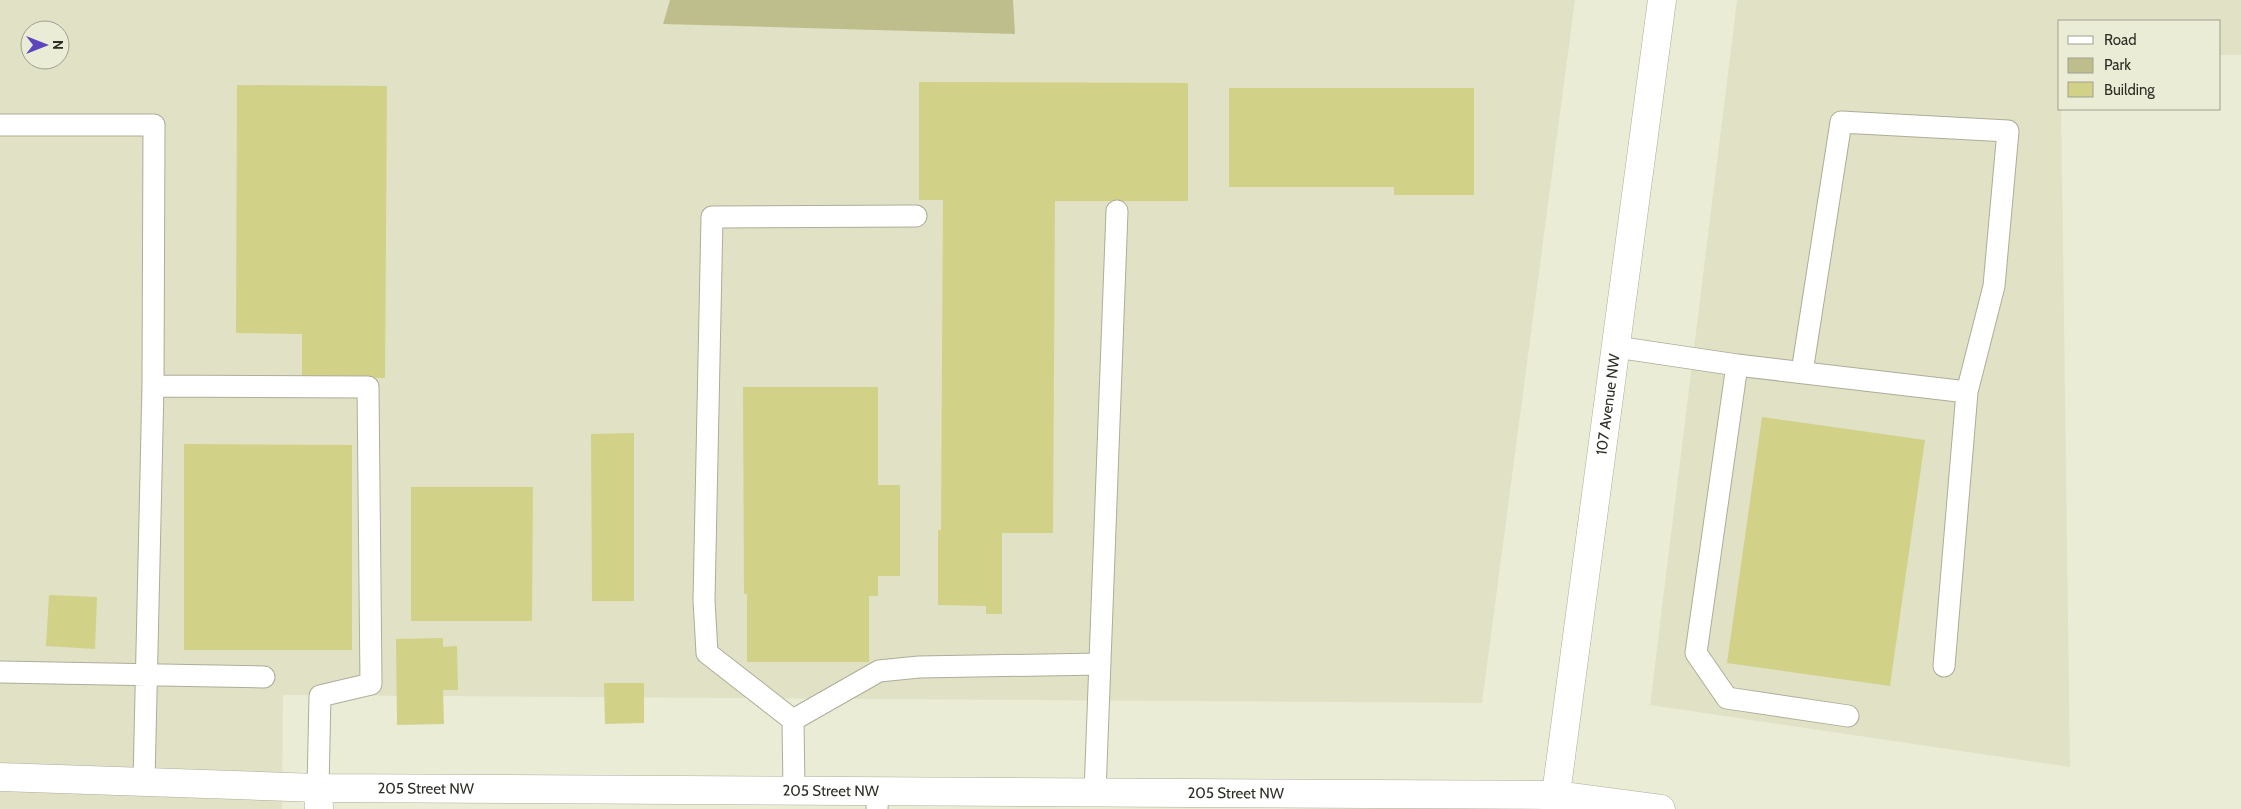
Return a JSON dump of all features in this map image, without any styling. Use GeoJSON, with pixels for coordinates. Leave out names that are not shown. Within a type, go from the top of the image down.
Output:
{"type":"FeatureCollection","features":[{"type":"Feature","properties":{"kind":"street","name":"107 Avenue NW"},"geometry":{"type":"LineString","coordinates":[[1554,802],[1662,0]]}},
{"type":"Feature","properties":{"kind":"street","name":"205 Street NW"},"geometry":{"type":"LineString","coordinates":[[0,778],[144,782],[319,799],[794,791],[878,800],[1096,793],[1554,802],[1661,809]]}},
{"type":"Feature","properties":{"kind":"lane"},"geometry":{"type":"LineString","coordinates":[[1802,372],[1841,122],[2008,131],[1994,286],[1967,392],[1944,666]]}},
{"type":"Feature","properties":{"kind":"lane"},"geometry":{"type":"LineString","coordinates":[[0,125],[154,125],[152,386],[144,782]]}},
{"type":"Feature","properties":{"kind":"lane"},"geometry":{"type":"LineString","coordinates":[[1096,793],[1117,211]]}},
{"type":"Feature","properties":{"kind":"lane"},"geometry":{"type":"LineString","coordinates":[[793,720],[707,653],[704,600],[712,217],[916,216]]}},
{"type":"Feature","properties":{"kind":"lane"},"geometry":{"type":"LineString","coordinates":[[1616,347],[1737,365],[1967,392]]}},
{"type":"Feature","properties":{"kind":"lane"},"geometry":{"type":"LineString","coordinates":[[1737,365],[1696,653],[1727,698],[1848,716]]}},
{"type":"Feature","properties":{"kind":"lane"},"geometry":{"type":"LineString","coordinates":[[152,386],[368,387],[371,684],[320,696],[319,799]]}},
{"type":"Feature","properties":{"kind":"lane"},"geometry":{"type":"LineString","coordinates":[[793,720],[879,671],[919,667],[1100,664]]}},
{"type":"Feature","properties":{"kind":"lane"},"geometry":{"type":"LineString","coordinates":[[0,672],[264,677]]}},
{"type":"Feature","properties":{"kind":"lane"},"geometry":{"type":"LineString","coordinates":[[793,720],[794,791]]}},
{"type":"Feature","properties":{"kind":"shaded area"},"geometry":{"type":"Polygon","coordinates":[[[0,0],[1575,0],[1482,703],[283,695],[282,809],[0,809],[0,0]]]}},
{"type":"Feature","properties":{"kind":"shaded area"},"geometry":{"type":"Polygon","coordinates":[[[1737,0],[2241,0],[2241,55],[2221,55],[2221,20],[2058,20],[2058,110],[2061,110],[2070,767],[1650,705],[1737,0]]]}},
{"type":"Feature","properties":{"kind":"green space"},"geometry":{"type":"Polygon","coordinates":[[[670,0],[1013,0],[1015,34],[663,24],[670,0]]]}},
{"type":"Feature","properties":{"kind":"building"},"geometry":{"type":"Polygon","coordinates":[[[919,82],[1188,83],[1188,201],[1055,201],[1053,533],[1002,533],[1002,614],[986,614],[986,606],[938,605],[938,530],[941,530],[943,200],[919,200],[919,82]]]}},
{"type":"Feature","properties":{"kind":"building"},"geometry":{"type":"Polygon","coordinates":[[[237,85],[387,86],[385,378],[302,377],[302,334],[236,333],[237,85]]]}},
{"type":"Feature","properties":{"kind":"building"},"geometry":{"type":"Polygon","coordinates":[[[1229,88],[1474,88],[1474,195],[1394,195],[1394,187],[1229,187],[1229,88]]]}},
{"type":"Feature","properties":{"kind":"building"},"geometry":{"type":"Polygon","coordinates":[[[743,387],[878,387],[878,485],[900,485],[900,576],[878,576],[878,596],[869,596],[869,662],[747,662],[747,594],[744,594],[743,387]]]}},
{"type":"Feature","properties":{"kind":"building"},"geometry":{"type":"Polygon","coordinates":[[[1762,417],[1925,440],[1890,686],[1727,663],[1762,417]]]}},
{"type":"Feature","properties":{"kind":"building"},"geometry":{"type":"Polygon","coordinates":[[[634,433],[634,601],[592,601],[591,434],[634,433]]]}},
{"type":"Feature","properties":{"kind":"building"},"geometry":{"type":"Polygon","coordinates":[[[184,444],[352,445],[352,650],[184,650],[184,444]]]}},
{"type":"Feature","properties":{"kind":"building"},"geometry":{"type":"Polygon","coordinates":[[[411,487],[533,487],[532,621],[411,621],[411,487]]]}},
{"type":"Feature","properties":{"kind":"building"},"geometry":{"type":"Polygon","coordinates":[[[49,595],[97,597],[95,649],[46,646],[49,595]]]}},
{"type":"Feature","properties":{"kind":"building"},"geometry":{"type":"Polygon","coordinates":[[[443,638],[443,647],[457,646],[458,690],[443,690],[444,724],[397,725],[396,639],[443,638]]]}},
{"type":"Feature","properties":{"kind":"building"},"geometry":{"type":"Polygon","coordinates":[[[604,683],[644,683],[644,723],[605,724],[604,683]]]}}]}
